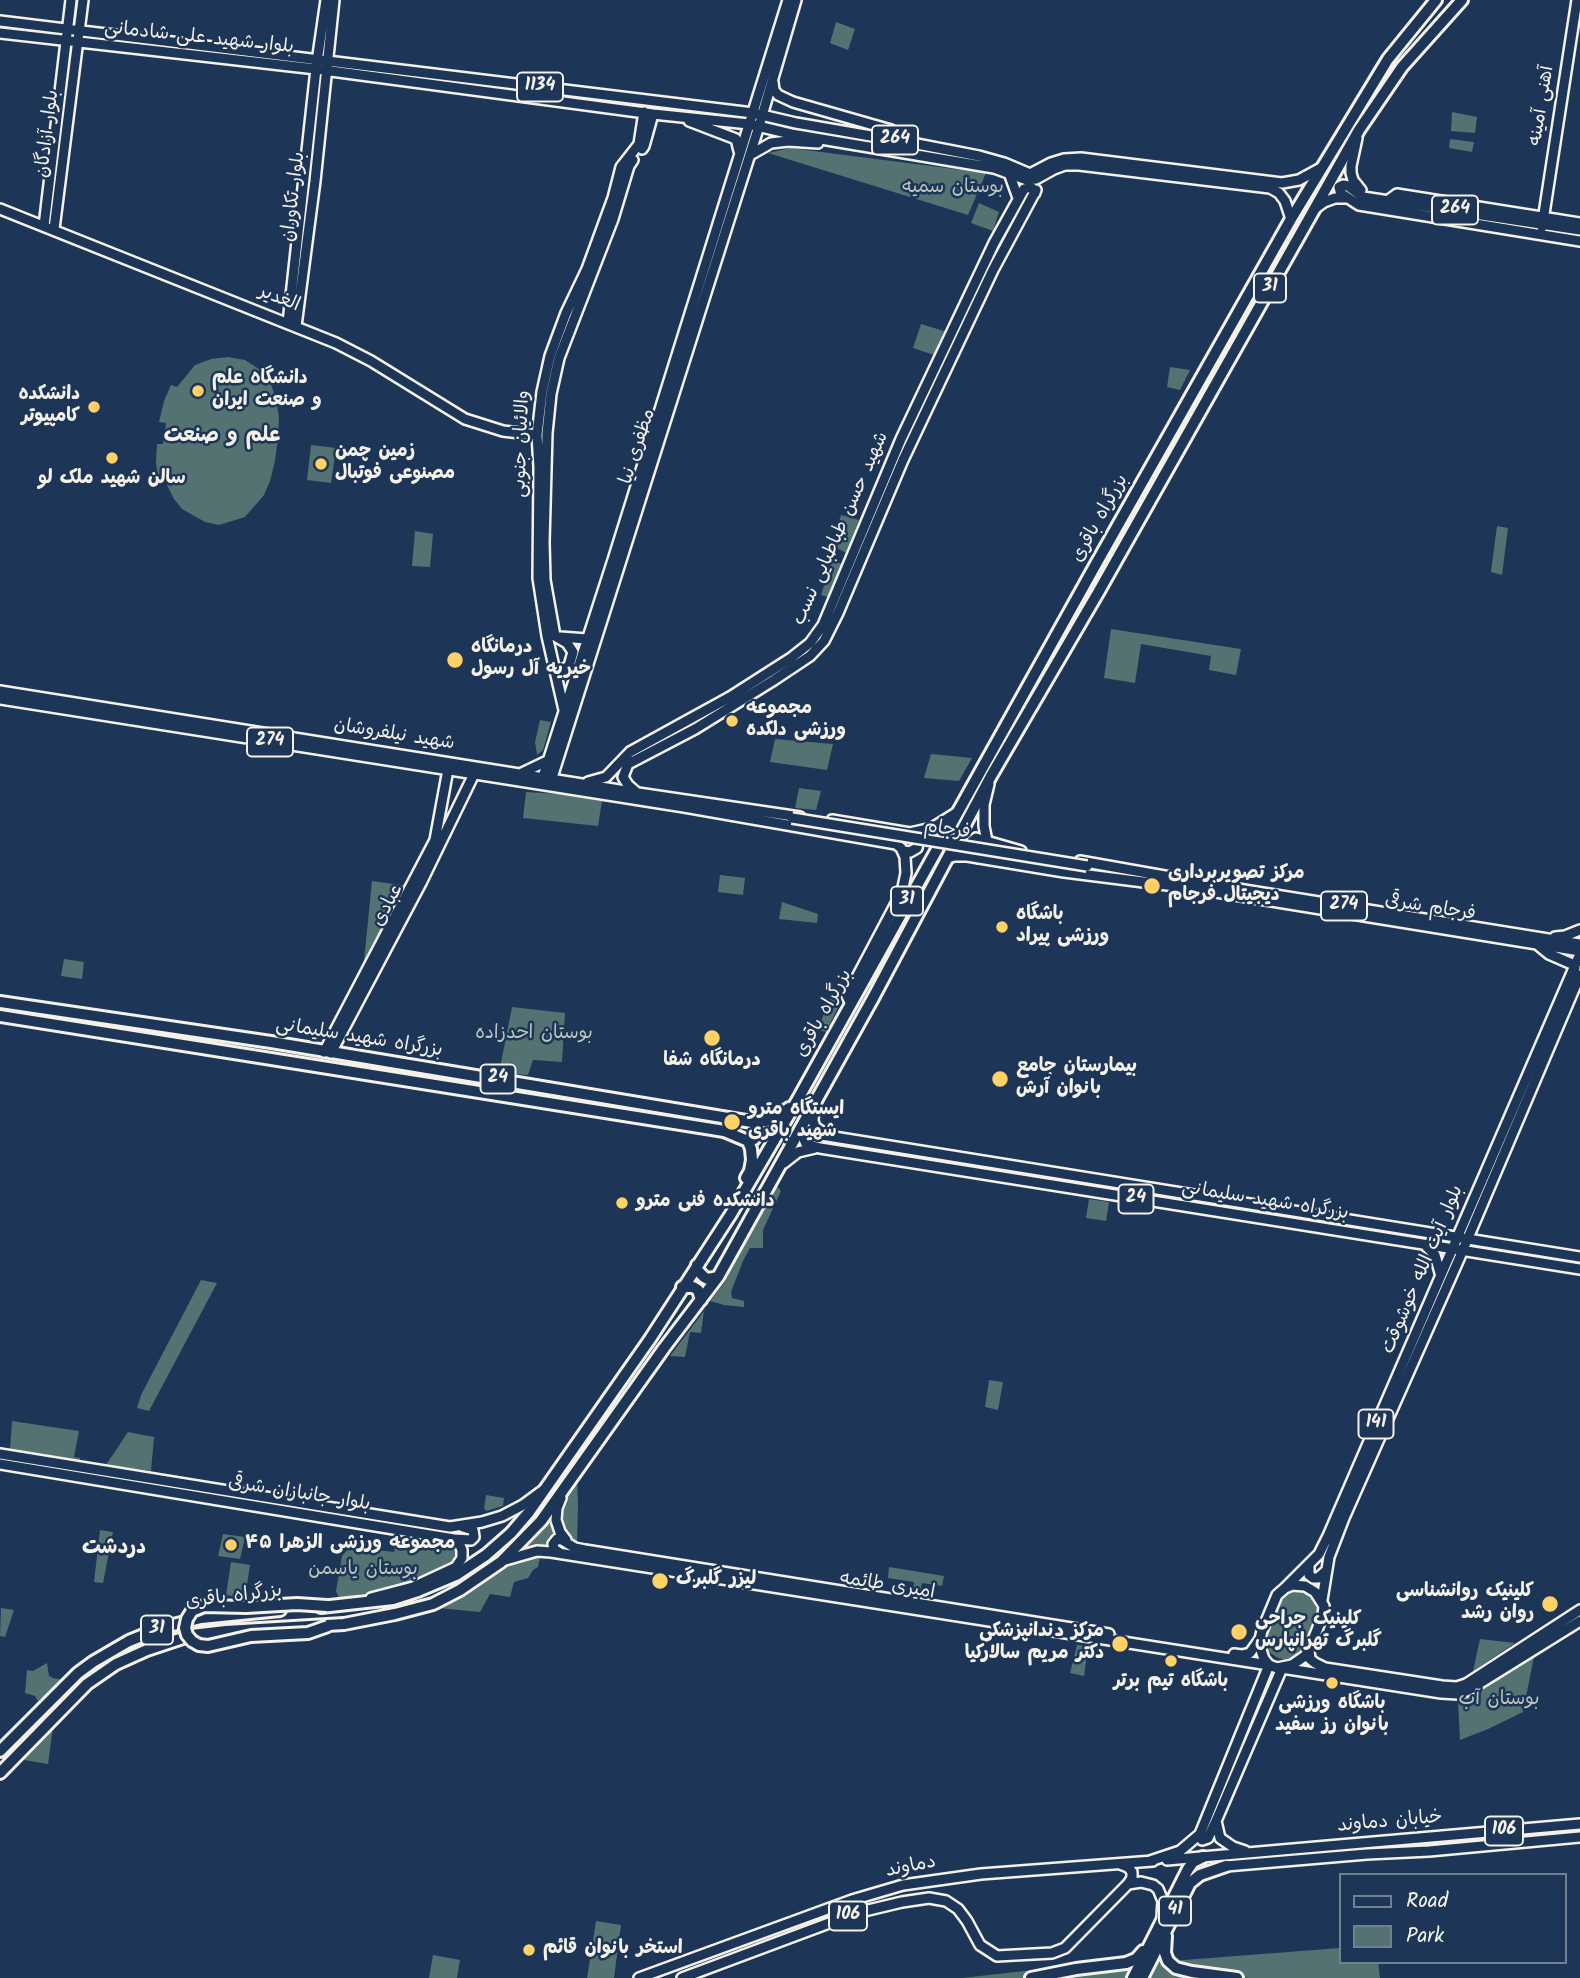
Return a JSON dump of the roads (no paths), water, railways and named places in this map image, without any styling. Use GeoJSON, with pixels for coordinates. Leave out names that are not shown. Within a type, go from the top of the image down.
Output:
{"type":"FeatureCollection","features":[{"type":"Feature","properties":{"kind":"highway","name":"بزرگراه باقری"},"geometry":{"type":"LineString","coordinates":[[0,1751],[78,1673],[129,1641],[201,1618],[355,1604],[393,1598],[428,1587],[456,1575],[486,1555],[511,1533],[529,1512],[655,1331],[731,1214],[1291,219],[1388,59],[1436,0]]}},
{"type":"Feature","properties":{"kind":"highway","name":"بزرگراه باقری"},"geometry":{"type":"LineString","coordinates":[[814,1102],[884,978],[991,776],[1099,592],[1359,130],[1402,67],[1442,23],[1457,1]]}},
{"type":"Feature","properties":{"kind":"highway"},"geometry":{"type":"LineString","coordinates":[[1427,10],[1437,11],[1442,17],[1442,23]]}},
{"type":"Feature","properties":{"kind":"highway"},"geometry":{"type":"LineString","coordinates":[[1096,564],[1101,571],[1109,572]]}},
{"type":"Feature","properties":{"kind":"highway"},"geometry":{"type":"LineString","coordinates":[[1085,584],[1094,584],[1099,592]]}},
{"type":"Feature","properties":{"kind":"highway"},"geometry":{"type":"LineString","coordinates":[[869,968],[874,977],[884,978]]}},
{"type":"Feature","properties":{"kind":"highway"},"geometry":{"type":"LineString","coordinates":[[858,990],[868,991],[873,998]]}},
{"type":"Feature","properties":{"kind":"highway","name":"بزرگراه شهید سلیمانی"},"geometry":{"type":"LineString","coordinates":[[0,1002],[271,1042],[752,1122]]}},
{"type":"Feature","properties":{"kind":"highway","name":"بزرگراه شهید سلیمانی"},"geometry":{"type":"LineString","coordinates":[[0,1016],[724,1131],[748,1141]]}},
{"type":"Feature","properties":{"kind":"highway"},"geometry":{"type":"LineString","coordinates":[[241,1054],[245,1048],[243,1038]]}},
{"type":"Feature","properties":{"kind":"highway"},"geometry":{"type":"LineString","coordinates":[[266,1058],[263,1051],[271,1042]]}},
{"type":"Feature","properties":{"kind":"highway","name":"24"},"geometry":{"type":"LineString","coordinates":[[752,1122],[775,1118],[798,1099]]}},
{"type":"Feature","properties":{"kind":"highway","name":"31"},"geometry":{"type":"LineString","coordinates":[[775,1172],[814,1102]]}},
{"type":"Feature","properties":{"kind":"highway"},"geometry":{"type":"LineString","coordinates":[[655,1331],[673,1290],[750,1171],[752,1160],[748,1141],[754,1139],[758,1133],[752,1122]]}},
{"type":"Feature","properties":{"kind":"highway","name":"بزرگراه باقری"},"geometry":{"type":"LineString","coordinates":[[0,1773],[87,1684],[116,1664],[147,1650],[192,1635],[261,1628],[328,1626],[385,1616],[433,1604],[501,1562],[541,1521],[718,1277],[775,1172]]}},
{"type":"Feature","properties":{"kind":"highway"},"geometry":{"type":"LineString","coordinates":[[696,1265],[704,1278],[718,1277]]}},
{"type":"Feature","properties":{"kind":"highway"},"geometry":{"type":"LineString","coordinates":[[682,1287],[698,1290],[701,1300]]}},
{"type":"Feature","properties":{"kind":"highway"},"geometry":{"type":"LineString","coordinates":[[327,1606],[204,1606],[192,1611],[185,1628],[195,1644],[208,1646],[251,1636],[308,1633],[328,1626]]}},
{"type":"Feature","properties":{"kind":"highway","name":"41"},"geometry":{"type":"LineString","coordinates":[[1139,1976],[1188,1869],[1193,1862],[1203,1857]]}},
{"type":"Feature","properties":{"kind":"highway","name":"41"},"geometry":{"type":"LineString","coordinates":[[1139,1976],[1152,1941],[1190,1883],[1200,1875],[1226,1866]]}},
{"type":"Feature","properties":{"kind":"highway"},"geometry":{"type":"LineString","coordinates":[[1163,1926],[1166,1958],[1171,1964],[1181,1970],[1237,1978]]}},
{"type":"Feature","properties":{"kind":"highway"},"geometry":{"type":"LineString","coordinates":[[1031,1978],[1132,1962],[1152,1941]]}},
{"type":"Feature","properties":{"kind":"main road"},"geometry":{"type":"LineString","coordinates":[[68,29],[71,0]]}},
{"type":"Feature","properties":{"kind":"main road"},"geometry":{"type":"LineString","coordinates":[[79,31],[83,0]]}},
{"type":"Feature","properties":{"kind":"main road","name":"بلوار تکاوران"},"geometry":{"type":"LineString","coordinates":[[293,325],[315,181],[326,0]]}},
{"type":"Feature","properties":{"kind":"main road","name":"بلوار تکاوران"},"geometry":{"type":"LineString","coordinates":[[322,65],[334,0]]}},
{"type":"Feature","properties":{"kind":"main road"},"geometry":{"type":"LineString","coordinates":[[754,125],[788,0]]}},
{"type":"Feature","properties":{"kind":"main road"},"geometry":{"type":"LineString","coordinates":[[757,114],[773,80],[796,0]]}},
{"type":"Feature","properties":{"kind":"main road","name":"آهنی آمینه"},"geometry":{"type":"LineString","coordinates":[[1542,226],[1577,0]]}},
{"type":"Feature","properties":{"kind":"main road","name":"1134"},"geometry":{"type":"LineString","coordinates":[[0,21],[79,31]]}},
{"type":"Feature","properties":{"kind":"main road","name":"بلوار آزادگان"},"geometry":{"type":"LineString","coordinates":[[44,226],[68,29]]}},
{"type":"Feature","properties":{"kind":"main road","name":"بلوار آزادگان"},"geometry":{"type":"LineString","coordinates":[[54,229],[79,31]]}},
{"type":"Feature","properties":{"kind":"main road","name":"بلوار شهید علی شادمانی"},"geometry":{"type":"LineString","coordinates":[[79,31],[648,113],[754,125]]}},
{"type":"Feature","properties":{"kind":"main road","name":"1134"},"geometry":{"type":"LineString","coordinates":[[0,33],[78,43]]}},
{"type":"Feature","properties":{"kind":"main road","name":"بلوار شهید علی شادمانی"},"geometry":{"type":"LineString","coordinates":[[78,43],[322,65],[757,114]]}},
{"type":"Feature","properties":{"kind":"main road"},"geometry":{"type":"LineString","coordinates":[[773,80],[774,90],[786,99],[891,130],[917,144]]}},
{"type":"Feature","properties":{"kind":"main road","name":"والائیان جنوبی"},"geometry":{"type":"LineString","coordinates":[[564,712],[554,668],[541,579],[539,467],[543,381],[550,356],[590,270],[626,165],[639,144],[648,113]]}},
{"type":"Feature","properties":{"kind":"main road","name":"264"},"geometry":{"type":"LineString","coordinates":[[757,114],[996,160],[1030,174],[1051,163],[1081,158],[1280,188]]}},
{"type":"Feature","properties":{"kind":"main road"},"geometry":{"type":"LineString","coordinates":[[681,117],[736,139],[739,156]]}},
{"type":"Feature","properties":{"kind":"main road"},"geometry":{"type":"LineString","coordinates":[[791,134],[784,130],[783,126],[796,123]]}},
{"type":"Feature","properties":{"kind":"main road","name":"264"},"geometry":{"type":"LineString","coordinates":[[754,125],[791,134],[994,168],[1027,180],[1036,179],[1065,165],[1079,165],[1280,188],[1322,167]]}},
{"type":"Feature","properties":{"kind":"main road","name":"مظفری نیا"},"geometry":{"type":"LineString","coordinates":[[546,781],[549,760],[561,736],[564,712],[587,639],[750,155],[754,125]]}},
{"type":"Feature","properties":{"kind":"main road","name":"مظفری نیا"},"geometry":{"type":"LineString","coordinates":[[546,781],[665,408],[739,156],[754,125]]}},
{"type":"Feature","properties":{"kind":"main road"},"geometry":{"type":"LineString","coordinates":[[1352,199],[1342,194],[1339,187],[1348,186],[1363,197],[1364,192],[1353,180],[1351,166],[1359,130]]}},
{"type":"Feature","properties":{"kind":"main road"},"geometry":{"type":"LineString","coordinates":[[750,155],[771,144],[788,141],[875,147]]}},
{"type":"Feature","properties":{"kind":"main road"},"geometry":{"type":"LineString","coordinates":[[1009,173],[1018,198]]}},
{"type":"Feature","properties":{"kind":"main road","name":"شهید حسن طباطبایی نسب"},"geometry":{"type":"LineString","coordinates":[[638,793],[623,777],[625,768],[633,760],[695,729],[774,680],[810,656],[824,641],[903,460],[993,270],[1044,175]]}},
{"type":"Feature","properties":{"kind":"main road"},"geometry":{"type":"LineString","coordinates":[[1018,198],[1027,187],[1033,187],[1035,192]]}},
{"type":"Feature","properties":{"kind":"main road"},"geometry":{"type":"LineString","coordinates":[[1280,188],[1291,219]]}},
{"type":"Feature","properties":{"kind":"main road","name":"264"},"geometry":{"type":"LineString","coordinates":[[1364,192],[1542,226]]}},
{"type":"Feature","properties":{"kind":"main road","name":"شهید حسن طباطبایی نسب"},"geometry":{"type":"LineString","coordinates":[[569,781],[592,782],[606,776],[630,752],[730,697],[810,643],[823,625],[901,439],[1018,198]]}},
{"type":"Feature","properties":{"kind":"main road","name":"264"},"geometry":{"type":"LineString","coordinates":[[1314,210],[1335,198],[1352,199],[1580,232]]}},
{"type":"Feature","properties":{"kind":"main road","name":"الغدیر"},"geometry":{"type":"LineString","coordinates":[[0,209],[336,343],[371,361],[465,419],[503,431],[540,433]]}},
{"type":"Feature","properties":{"kind":"main road"},"geometry":{"type":"LineString","coordinates":[[1542,226],[1580,223]]}},
{"type":"Feature","properties":{"kind":"main road"},"geometry":{"type":"LineString","coordinates":[[1542,226],[1580,241]]}},
{"type":"Feature","properties":{"kind":"main road","name":"والائیان جنوبی"},"geometry":{"type":"LineString","coordinates":[[541,579],[555,636]]}},
{"type":"Feature","properties":{"kind":"main road"},"geometry":{"type":"LineString","coordinates":[[555,636],[587,639]]}},
{"type":"Feature","properties":{"kind":"main road"},"geometry":{"type":"LineString","coordinates":[[555,636],[567,643],[573,652],[569,666],[558,685]]}},
{"type":"Feature","properties":{"kind":"main road"},"geometry":{"type":"LineString","coordinates":[[554,668],[562,670],[569,666]]}},
{"type":"Feature","properties":{"kind":"main road","name":"شهید نیلفروشان"},"geometry":{"type":"LineString","coordinates":[[0,691],[448,766],[474,774],[546,781],[786,819]]}},
{"type":"Feature","properties":{"kind":"main road","name":"شهید نیلفروشان"},"geometry":{"type":"LineString","coordinates":[[0,699],[448,766],[521,774],[546,781],[569,781],[786,819]]}},
{"type":"Feature","properties":{"kind":"main road"},"geometry":{"type":"LineString","coordinates":[[659,736],[661,743],[666,744]]}},
{"type":"Feature","properties":{"kind":"main road"},"geometry":{"type":"LineString","coordinates":[[521,774],[549,760]]}},
{"type":"Feature","properties":{"kind":"main road","name":"عبادی"},"geometry":{"type":"LineString","coordinates":[[327,1052],[435,840],[448,766]]}},
{"type":"Feature","properties":{"kind":"main road","name":"عبادی"},"geometry":{"type":"LineString","coordinates":[[327,1052],[422,883],[474,774]]}},
{"type":"Feature","properties":{"kind":"main road"},"geometry":{"type":"LineString","coordinates":[[987,841],[984,805],[991,776]]}},
{"type":"Feature","properties":{"kind":"main road"},"geometry":{"type":"LineString","coordinates":[[786,819],[909,833],[932,828],[956,813]]}},
{"type":"Feature","properties":{"kind":"main road"},"geometry":{"type":"LineString","coordinates":[[786,819],[896,844],[904,851],[914,851],[919,845],[917,837],[909,833]]}},
{"type":"Feature","properties":{"kind":"main road","name":"فرجام"},"geometry":{"type":"LineString","coordinates":[[786,819],[1086,868],[1108,877]]}},
{"type":"Feature","properties":{"kind":"main road"},"geometry":{"type":"LineString","coordinates":[[978,858],[969,854],[969,845],[976,838],[1013,850],[1109,866]]}},
{"type":"Feature","properties":{"kind":"main road"},"geometry":{"type":"LineString","coordinates":[[851,1004],[847,996],[902,892],[906,867],[904,851]]}},
{"type":"Feature","properties":{"kind":"main road"},"geometry":{"type":"LineString","coordinates":[[948,858],[978,858],[1108,877]]}},
{"type":"Feature","properties":{"kind":"main road","name":"فرجام"},"geometry":{"type":"LineString","coordinates":[[1086,868],[1109,866]]}},
{"type":"Feature","properties":{"kind":"main road","name":"فرجام شرقی"},"geometry":{"type":"LineString","coordinates":[[1109,866],[1238,892],[1540,941],[1580,944]]}},
{"type":"Feature","properties":{"kind":"main road","name":"فرجام شرقی"},"geometry":{"type":"LineString","coordinates":[[1108,877],[1238,892]]}},
{"type":"Feature","properties":{"kind":"main road"},"geometry":{"type":"LineString","coordinates":[[1579,975],[1572,964],[1549,954],[1540,941],[1580,930]]}},
{"type":"Feature","properties":{"kind":"main road","name":"فرجام شرقی"},"geometry":{"type":"LineString","coordinates":[[1540,941],[1580,953]]}},
{"type":"Feature","properties":{"kind":"main road","name":"بلوار آیت الله خوشوقت"},"geometry":{"type":"LineString","coordinates":[[1285,1588],[1319,1554],[1441,1276],[1466,1239],[1579,975],[1580,953]]}},
{"type":"Feature","properties":{"kind":"main road","name":"بلوار آیت الله خوشوقت"},"geometry":{"type":"LineString","coordinates":[[1322,1600],[1329,1557],[1457,1250],[1456,1237],[1579,975]]}},
{"type":"Feature","properties":{"kind":"main road"},"geometry":{"type":"LineString","coordinates":[[814,1102],[815,1127],[830,1136]]}},
{"type":"Feature","properties":{"kind":"main road"},"geometry":{"type":"LineString","coordinates":[[820,1148],[806,1144],[803,1137],[809,1133],[830,1136]]}},
{"type":"Feature","properties":{"kind":"main road","name":"بزرگراه شهید سلیمانی"},"geometry":{"type":"LineString","coordinates":[[830,1136],[1580,1257]]}},
{"type":"Feature","properties":{"kind":"main road","name":"بزرگراه شهید سلیمانی"},"geometry":{"type":"LineString","coordinates":[[820,1148],[1580,1269]]}},
{"type":"Feature","properties":{"kind":"main road","name":"24"},"geometry":{"type":"LineString","coordinates":[[775,1172],[798,1152],[820,1148]]}},
{"type":"Feature","properties":{"kind":"main road"},"geometry":{"type":"LineString","coordinates":[[1474,1221],[1480,1236],[1491,1243]]}},
{"type":"Feature","properties":{"kind":"main road"},"geometry":{"type":"LineString","coordinates":[[1421,1244],[1435,1255],[1441,1276]]}},
{"type":"Feature","properties":{"kind":"main road","name":"بلوار جانبازان شرقی"},"geometry":{"type":"LineString","coordinates":[[0,1454],[450,1527],[502,1516],[546,1488]]}},
{"type":"Feature","properties":{"kind":"main road","name":"بلوار جانبازان شرقی"},"geometry":{"type":"LineString","coordinates":[[0,1464],[454,1539]]}},
{"type":"Feature","properties":{"kind":"main road"},"geometry":{"type":"LineString","coordinates":[[566,1485],[557,1508],[556,1520],[569,1545]]}},
{"type":"Feature","properties":{"kind":"main road"},"geometry":{"type":"LineString","coordinates":[[454,1539],[467,1540],[474,1537],[470,1528],[456,1526]]}},
{"type":"Feature","properties":{"kind":"main road"},"geometry":{"type":"LineString","coordinates":[[355,1604],[413,1587],[456,1567],[462,1558],[462,1550],[454,1539]]}},
{"type":"Feature","properties":{"kind":"main road"},"geometry":{"type":"LineString","coordinates":[[562,1553],[554,1549],[554,1541],[559,1539],[569,1545]]}},
{"type":"Feature","properties":{"kind":"main road","name":"امیری طائمه"},"geometry":{"type":"LineString","coordinates":[[569,1545],[585,1550],[947,1611]]}},
{"type":"Feature","properties":{"kind":"main road","name":"امیری طائمه"},"geometry":{"type":"LineString","coordinates":[[501,1562],[537,1551],[562,1553],[1242,1655],[1269,1665]]}},
{"type":"Feature","properties":{"kind":"main road"},"geometry":{"type":"LineString","coordinates":[[1309,1564],[1309,1575],[1313,1578],[1322,1576],[1326,1571]]}},
{"type":"Feature","properties":{"kind":"main road"},"geometry":{"type":"LineString","coordinates":[[1199,1834],[1202,1840],[1208,1838],[1282,1668],[1297,1663],[1309,1650],[1324,1609],[1322,1600],[1315,1592],[1305,1586],[1292,1586],[1277,1595],[1252,1658]]}},
{"type":"Feature","properties":{"kind":"main road"},"geometry":{"type":"LineString","coordinates":[[1309,1650],[1310,1659],[1320,1666],[1457,1687],[1466,1684],[1580,1610]]}},
{"type":"Feature","properties":{"kind":"main road"},"geometry":{"type":"LineString","coordinates":[[1260,1639],[1261,1653],[1269,1665],[1458,1694],[1469,1690],[1580,1620]]}},
{"type":"Feature","properties":{"kind":"main road"},"geometry":{"type":"LineString","coordinates":[[1150,1861],[1180,1851],[1199,1834],[1269,1665]]}},
{"type":"Feature","properties":{"kind":"main road"},"geometry":{"type":"LineString","coordinates":[[1216,1821],[1220,1838],[1248,1853]]}},
{"type":"Feature","properties":{"kind":"main road","name":"خیابان دماوند"},"geometry":{"type":"LineString","coordinates":[[1203,1857],[1580,1824]]}},
{"type":"Feature","properties":{"kind":"main road","name":"خیابان دماوند"},"geometry":{"type":"LineString","coordinates":[[1226,1866],[1580,1837]]}},
{"type":"Feature","properties":{"kind":"main road"},"geometry":{"type":"LineString","coordinates":[[1428,1838],[1424,1842],[1427,1847],[1463,1848]]}},
{"type":"Feature","properties":{"kind":"main road","name":"دماوند"},"geometry":{"type":"LineString","coordinates":[[639,1978],[852,1900],[903,1885],[982,1874],[1203,1857]]}},
{"type":"Feature","properties":{"kind":"main road"},"geometry":{"type":"LineString","coordinates":[[1119,1863],[1132,1872],[1128,1884]]}},
{"type":"Feature","properties":{"kind":"main road"},"geometry":{"type":"LineString","coordinates":[[1128,1884],[1146,1882],[1160,1892],[1163,1926]]}},
{"type":"Feature","properties":{"kind":"main road","name":"دماوند"},"geometry":{"type":"LineString","coordinates":[[682,1978],[856,1913],[929,1898],[946,1901],[958,1909],[980,1945],[997,1956],[1052,1953],[1065,1948],[1128,1884]]}},
{"type":"Feature","properties":{"kind":"place","name":"دانشگاه علم و صنعت ایران"},"geometry":{"type":"Point","coordinates":[198,391]}},
{"type":"Feature","properties":{"kind":"place","name":"دانشکده کامپیوتر"},"geometry":{"type":"Point","coordinates":[94,407]}},
{"type":"Feature","properties":{"kind":"place","name":"سالن شهید ملک لو"},"geometry":{"type":"Point","coordinates":[112,458]}},
{"type":"Feature","properties":{"kind":"place","name":"زمین چمن مصنوعی فوتبال"},"geometry":{"type":"Point","coordinates":[321,464]}},
{"type":"Feature","properties":{"kind":"place","name":"درمانگاه خیریه آل رسول"},"geometry":{"type":"Point","coordinates":[455,660]}},
{"type":"Feature","properties":{"kind":"place","name":"مجموعه ورزشی دلکده"},"geometry":{"type":"Point","coordinates":[732,721]}},
{"type":"Feature","properties":{"kind":"place","name":"مرکز تصویربرداری دیجیتال فرجام"},"geometry":{"type":"Point","coordinates":[1152,886]}},
{"type":"Feature","properties":{"kind":"place","name":"باشگاه ورزشی پیراد"},"geometry":{"type":"Point","coordinates":[1002,927]}},
{"type":"Feature","properties":{"kind":"place","name":"درمانگاه شفا"},"geometry":{"type":"Point","coordinates":[712,1038]}},
{"type":"Feature","properties":{"kind":"place","name":"بیمارستان جامع بانوان آرش"},"geometry":{"type":"Point","coordinates":[1000,1079]}},
{"type":"Feature","properties":{"kind":"place","name":"ایستگاه مترو شهید باقری"},"geometry":{"type":"Point","coordinates":[732,1122]}},
{"type":"Feature","properties":{"kind":"place","name":"دانشکده فنی مترو"},"geometry":{"type":"Point","coordinates":[622,1203]}},
{"type":"Feature","properties":{"kind":"place","name":"مجموعه ورزشی الزهرا ۴۵"},"geometry":{"type":"Point","coordinates":[231,1545]}},
{"type":"Feature","properties":{"kind":"place","name":"لیزر گلبرگ"},"geometry":{"type":"Point","coordinates":[660,1581]}},
{"type":"Feature","properties":{"kind":"place","name":"کلینیک روانشناسی روان رشد"},"geometry":{"type":"Point","coordinates":[1550,1604]}},
{"type":"Feature","properties":{"kind":"place","name":"کلینیک جراحی گلبرگ تهرانپارس"},"geometry":{"type":"Point","coordinates":[1239,1632]}},
{"type":"Feature","properties":{"kind":"place","name":"مرکز دندانپزشکی دکتر مریم سالارکیا"},"geometry":{"type":"Point","coordinates":[1120,1644]}},
{"type":"Feature","properties":{"kind":"place","name":"باشگاه تیم برتر"},"geometry":{"type":"Point","coordinates":[1171,1661]}},
{"type":"Feature","properties":{"kind":"place","name":"باشگاه ورزشی بانوان رز سفید"},"geometry":{"type":"Point","coordinates":[1332,1683]}},
{"type":"Feature","properties":{"kind":"place","name":"استخر بانوان قائم"},"geometry":{"type":"Point","coordinates":[529,1950]}},
{"type":"Feature","properties":{"kind":"district","name":"علم و صنعت"},"geometry":{"type":"Point","coordinates":[222,437]}},
{"type":"Feature","properties":{"kind":"district","name":"دردشت"},"geometry":{"type":"Point","coordinates":[114,1549]}},
{"type":"Feature","properties":{"kind":"park label","name":"بوستان سمیه"},"geometry":{"type":"Point","coordinates":[953,189]}},
{"type":"Feature","properties":{"kind":"park label","name":"بوستان احدزاده"},"geometry":{"type":"Point","coordinates":[534,1035]}},
{"type":"Feature","properties":{"kind":"park label","name":"بوستان یاسمن"},"geometry":{"type":"Point","coordinates":[363,1571]}},
{"type":"Feature","properties":{"kind":"park label","name":"بوستان آب"},"geometry":{"type":"Point","coordinates":[1499,1701]}}]}
